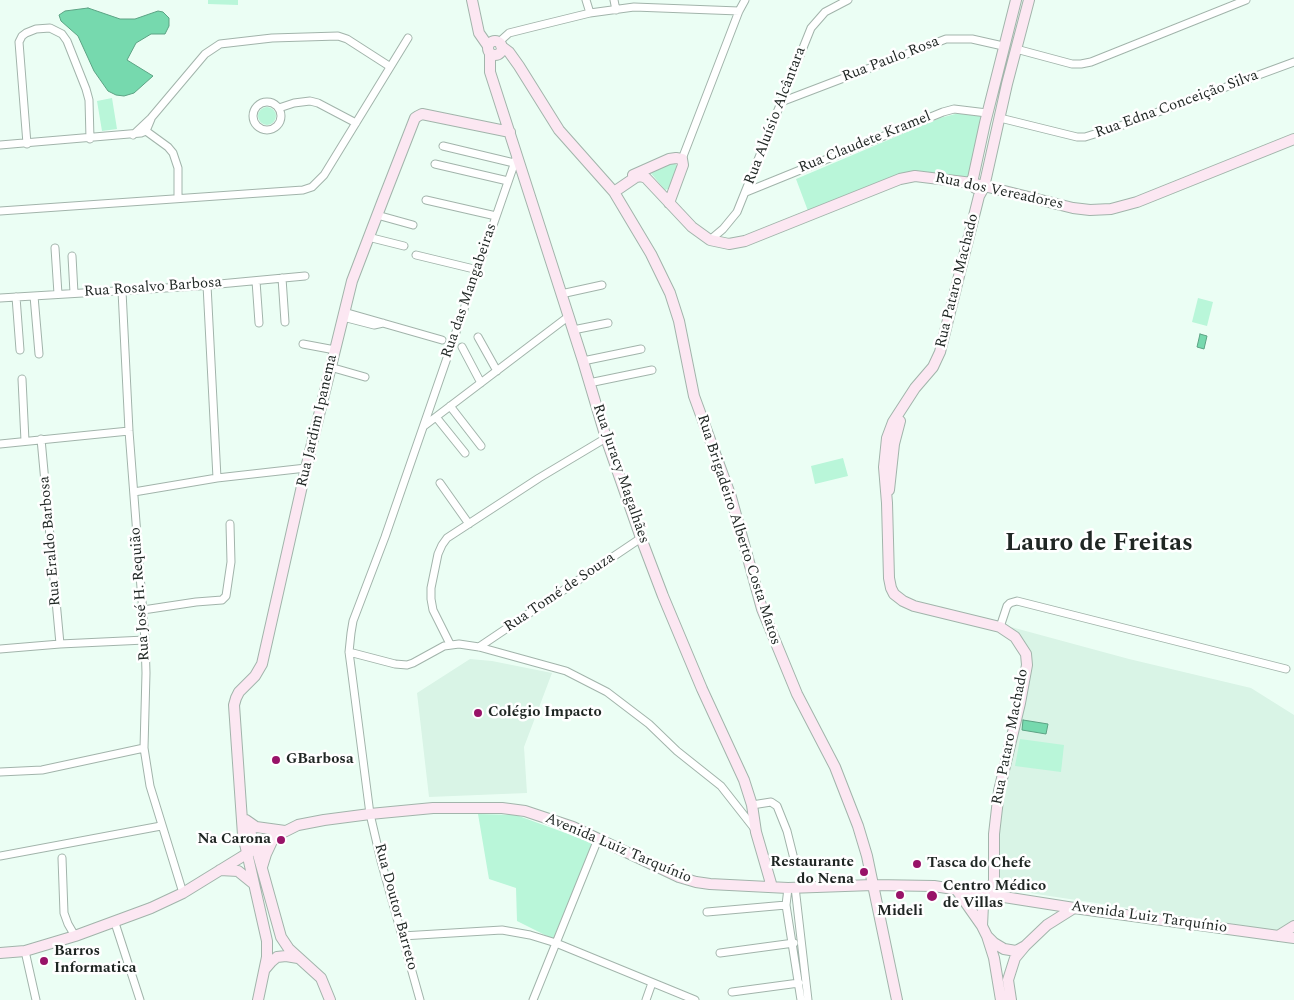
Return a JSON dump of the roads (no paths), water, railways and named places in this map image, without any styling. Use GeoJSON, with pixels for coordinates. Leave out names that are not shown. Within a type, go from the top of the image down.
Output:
{"type":"FeatureCollection","features":[{"type":"Feature","properties":{"kind":"street"},"geometry":{"type":"LineString","coordinates":[[472,0],[479,34],[495,48],[509,34],[590,13],[616,10],[634,4],[740,11]]}},
{"type":"Feature","properties":{"kind":"street"},"geometry":{"type":"LineString","coordinates":[[586,0],[590,13]]}},
{"type":"Feature","properties":{"kind":"street"},"geometry":{"type":"LineString","coordinates":[[614,0],[616,10]]}},
{"type":"Feature","properties":{"kind":"street"},"geometry":{"type":"LineString","coordinates":[[669,203],[683,165],[682,159],[745,0]]}},
{"type":"Feature","properties":{"kind":"street","name":"Rua Aluísio Alcântara"},"geometry":{"type":"LineString","coordinates":[[710,240],[737,212],[811,28],[825,12],[848,0]]}},
{"type":"Feature","properties":{"kind":"street"},"geometry":{"type":"LineString","coordinates":[[972,183],[994,82],[1016,0]]}},
{"type":"Feature","properties":{"kind":"street","name":"Rua Pataro Machado"},"geometry":{"type":"LineString","coordinates":[[1002,896],[994,880],[994,834],[998,798],[1027,665],[1026,654],[1015,637],[1000,627],[914,606],[894,594],[889,578],[887,503],[885,494],[893,422],[933,367],[940,352],[982,191],[1028,0]]}},
{"type":"Feature","properties":{"kind":"street"},"geometry":{"type":"LineString","coordinates":[[1016,49],[1072,64],[1091,62],[1246,0]]}},
{"type":"Feature","properties":{"kind":"street"},"geometry":{"type":"LineString","coordinates":[[1013,13],[1025,17]]}},
{"type":"Feature","properties":{"kind":"street"},"geometry":{"type":"LineString","coordinates":[[27,144],[19,42],[26,32],[50,28],[62,34],[67,42],[86,88],[89,100],[90,139]]}},
{"type":"Feature","properties":{"kind":"street"},"geometry":{"type":"LineString","coordinates":[[133,135],[151,118],[205,54],[220,44],[272,38],[338,36],[347,39],[389,66]]}},
{"type":"Feature","properties":{"kind":"street"},"geometry":{"type":"LineString","coordinates":[[0,211],[303,190],[312,187],[324,175],[389,66],[408,38]]}},
{"type":"Feature","properties":{"kind":"street","name":"Rua Paulo Rosa"},"geometry":{"type":"LineString","coordinates":[[781,102],[946,39],[972,39],[1003,46]]}},
{"type":"Feature","properties":{"kind":"street","name":"Rua Brigadeiro Alberto Costa Matos"},"geometry":{"type":"LineString","coordinates":[[495,48],[509,52],[559,130],[612,188],[651,254],[670,293],[694,396],[731,497],[762,609],[797,694],[822,740],[844,787],[867,856],[897,1000]]}},
{"type":"Feature","properties":{"kind":"street","name":"Rua Juracy Magalhães"},"geometry":{"type":"LineString","coordinates":[[495,48],[489,67],[510,132],[515,159],[590,382],[606,438],[641,538],[702,689],[744,780],[752,805],[756,832],[772,887]]}},
{"type":"Feature","properties":{"kind":"street","name":"Rua Edna Conceição Silva"},"geometry":{"type":"LineString","coordinates":[[1000,118],[1077,137],[1085,137],[1294,62]]}},
{"type":"Feature","properties":{"kind":"street"},"geometry":{"type":"LineString","coordinates":[[994,82],[1007,84]]}},
{"type":"Feature","properties":{"kind":"street"},"geometry":{"type":"LineString","coordinates":[[279,108],[294,103],[310,101],[318,103],[356,123]]}},
{"type":"Feature","properties":{"kind":"street"},"geometry":{"type":"LineString","coordinates":[[271,102],[279,108],[281,119],[274,128],[263,129],[255,123],[253,112],[260,103],[271,102]]}},
{"type":"Feature","properties":{"kind":"street","name":"Rua Claudete Kramel"},"geometry":{"type":"LineString","coordinates":[[746,192],[943,112],[954,109],[987,113]]}},
{"type":"Feature","properties":{"kind":"street","name":"Rua Jardim Ipanema"},"geometry":{"type":"LineString","coordinates":[[251,850],[242,828],[243,819],[234,705],[239,692],[255,676],[262,664],[306,468],[352,281],[415,118],[420,114],[510,132]]}},
{"type":"Feature","properties":{"kind":"street"},"geometry":{"type":"LineString","coordinates":[[0,146],[141,134],[146,131],[151,118]]}},
{"type":"Feature","properties":{"kind":"street"},"geometry":{"type":"LineString","coordinates":[[146,131],[173,153],[178,168],[178,198]]}},
{"type":"Feature","properties":{"kind":"street","name":"Rua dos Vereadores"},"geometry":{"type":"LineString","coordinates":[[710,240],[729,244],[745,241],[900,179],[922,176],[972,183],[982,191],[1073,208],[1090,210],[1110,209],[1136,202],[1294,139]]}},
{"type":"Feature","properties":{"kind":"street"},"geometry":{"type":"LineString","coordinates":[[443,146],[515,159]]}},
{"type":"Feature","properties":{"kind":"street","name":"Rua das Mangabeiras"},"geometry":{"type":"LineString","coordinates":[[349,652],[354,621],[478,270],[515,159]]}},
{"type":"Feature","properties":{"kind":"street"},"geometry":{"type":"LineString","coordinates":[[612,188],[669,159],[682,159]]}},
{"type":"Feature","properties":{"kind":"street"},"geometry":{"type":"LineString","coordinates":[[435,164],[508,181]]}},
{"type":"Feature","properties":{"kind":"street"},"geometry":{"type":"LineString","coordinates":[[612,188],[641,176],[646,178],[692,227],[710,240]]}},
{"type":"Feature","properties":{"kind":"street"},"geometry":{"type":"LineString","coordinates":[[426,200],[496,216]]}},
{"type":"Feature","properties":{"kind":"street"},"geometry":{"type":"LineString","coordinates":[[377,215],[413,225]]}},
{"type":"Feature","properties":{"kind":"street"},"geometry":{"type":"LineString","coordinates":[[368,237],[404,246]]}},
{"type":"Feature","properties":{"kind":"street"},"geometry":{"type":"LineString","coordinates":[[55,248],[58,294]]}},
{"type":"Feature","properties":{"kind":"street"},"geometry":{"type":"LineString","coordinates":[[416,255],[478,270]]}},
{"type":"Feature","properties":{"kind":"street"},"geometry":{"type":"LineString","coordinates":[[72,256],[74,293]]}},
{"type":"Feature","properties":{"kind":"street","name":"Rua Rosalvo Barbosa"},"geometry":{"type":"LineString","coordinates":[[0,298],[207,285],[305,276]]}},
{"type":"Feature","properties":{"kind":"street"},"geometry":{"type":"LineString","coordinates":[[282,278],[285,322]]}},
{"type":"Feature","properties":{"kind":"street"},"geometry":{"type":"LineString","coordinates":[[256,281],[259,324]]}},
{"type":"Feature","properties":{"kind":"street"},"geometry":{"type":"LineString","coordinates":[[207,285],[217,478]]}},
{"type":"Feature","properties":{"kind":"street"},"geometry":{"type":"LineString","coordinates":[[561,294],[602,285]]}},
{"type":"Feature","properties":{"kind":"street","name":"Rua José H. Requião"},"geometry":{"type":"LineString","coordinates":[[122,291],[129,431],[145,640],[144,748],[147,774],[161,826],[183,892]]}},
{"type":"Feature","properties":{"kind":"street"},"geometry":{"type":"LineString","coordinates":[[34,296],[39,354]]}},
{"type":"Feature","properties":{"kind":"street"},"geometry":{"type":"LineString","coordinates":[[16,297],[20,350]]}},
{"type":"Feature","properties":{"kind":"street"},"geometry":{"type":"LineString","coordinates":[[343,314],[374,325],[383,323],[442,340]]}},
{"type":"Feature","properties":{"kind":"street"},"geometry":{"type":"LineString","coordinates":[[423,427],[568,316]]}},
{"type":"Feature","properties":{"kind":"street"},"geometry":{"type":"LineString","coordinates":[[573,330],[608,323]]}},
{"type":"Feature","properties":{"kind":"street"},"geometry":{"type":"LineString","coordinates":[[478,337],[496,371]]}},
{"type":"Feature","properties":{"kind":"street"},"geometry":{"type":"LineString","coordinates":[[303,344],[335,350]]}},
{"type":"Feature","properties":{"kind":"street"},"geometry":{"type":"LineString","coordinates":[[462,347],[481,383]]}},
{"type":"Feature","properties":{"kind":"street"},"geometry":{"type":"LineString","coordinates":[[583,361],[641,349]]}},
{"type":"Feature","properties":{"kind":"street"},"geometry":{"type":"LineString","coordinates":[[330,366],[365,377]]}},
{"type":"Feature","properties":{"kind":"street"},"geometry":{"type":"LineString","coordinates":[[590,382],[652,370]]}},
{"type":"Feature","properties":{"kind":"street"},"geometry":{"type":"LineString","coordinates":[[22,379],[25,441]]}},
{"type":"Feature","properties":{"kind":"street"},"geometry":{"type":"LineString","coordinates":[[450,406],[481,446]]}},
{"type":"Feature","properties":{"kind":"street"},"geometry":{"type":"LineString","coordinates":[[436,417],[465,453]]}},
{"type":"Feature","properties":{"kind":"street"},"geometry":{"type":"LineString","coordinates":[[0,444],[129,431]]}},
{"type":"Feature","properties":{"kind":"street"},"geometry":{"type":"LineString","coordinates":[[450,644],[433,610],[431,599],[431,588],[438,554],[442,545],[448,538],[469,524],[606,438]]}},
{"type":"Feature","properties":{"kind":"street","name":"Rua Eraldo Barbosa"},"geometry":{"type":"LineString","coordinates":[[41,439],[60,644]]}},
{"type":"Feature","properties":{"kind":"street"},"geometry":{"type":"LineString","coordinates":[[134,492],[217,478],[306,468]]}},
{"type":"Feature","properties":{"kind":"street"},"geometry":{"type":"LineString","coordinates":[[440,483],[469,524]]}},
{"type":"Feature","properties":{"kind":"street"},"geometry":{"type":"LineString","coordinates":[[143,610],[222,600],[226,596],[231,562],[230,524]]}},
{"type":"Feature","properties":{"kind":"street","name":"Rua Tomé de Souza"},"geometry":{"type":"LineString","coordinates":[[479,647],[641,538]]}},
{"type":"Feature","properties":{"kind":"street"},"geometry":{"type":"LineString","coordinates":[[1000,627],[1007,606],[1010,602],[1017,600],[1286,669]]}},
{"type":"Feature","properties":{"kind":"street"},"geometry":{"type":"LineString","coordinates":[[0,649],[145,640]]}},
{"type":"Feature","properties":{"kind":"street"},"geometry":{"type":"LineString","coordinates":[[349,652],[395,664],[407,665],[413,664],[450,644],[459,644],[479,647],[566,671],[607,692],[632,710],[721,786],[756,832]]}},
{"type":"Feature","properties":{"kind":"street","name":"Rua Doutor Barreto"},"geometry":{"type":"LineString","coordinates":[[349,652],[370,814],[420,1000]]}},
{"type":"Feature","properties":{"kind":"street"},"geometry":{"type":"LineString","coordinates":[[0,772],[42,770],[144,748]]}},
{"type":"Feature","properties":{"kind":"street"},"geometry":{"type":"LineString","coordinates":[[752,805],[771,802],[777,806],[787,831],[794,863]]}},
{"type":"Feature","properties":{"kind":"street","name":"Avenida Luiz Tarquínio"},"geometry":{"type":"LineString","coordinates":[[0,953],[25,951],[115,923],[152,908],[298,825],[370,814],[433,808],[502,808],[525,811],[573,827],[679,877],[696,882],[791,888],[873,885],[934,886],[1074,908],[1294,938]]}},
{"type":"Feature","properties":{"kind":"street"},"geometry":{"type":"LineString","coordinates":[[243,819],[256,827],[285,831]]}},
{"type":"Feature","properties":{"kind":"street"},"geometry":{"type":"LineString","coordinates":[[0,856],[161,826]]}},
{"type":"Feature","properties":{"kind":"street"},"geometry":{"type":"LineString","coordinates":[[262,868],[274,837]]}},
{"type":"Feature","properties":{"kind":"street"},"geometry":{"type":"LineString","coordinates":[[533,1000],[598,839]]}},
{"type":"Feature","properties":{"kind":"street"},"geometry":{"type":"LineString","coordinates":[[251,850],[262,868],[279,930],[285,944],[321,978],[330,1000]]}},
{"type":"Feature","properties":{"kind":"street"},"geometry":{"type":"LineString","coordinates":[[251,850],[254,884],[265,927],[267,949],[265,970],[258,1000]]}},
{"type":"Feature","properties":{"kind":"street"},"geometry":{"type":"LineString","coordinates":[[62,858],[64,913],[75,936]]}},
{"type":"Feature","properties":{"kind":"street"},"geometry":{"type":"LineString","coordinates":[[219,870],[238,871],[254,884]]}},
{"type":"Feature","properties":{"kind":"street","name":"Rua Pataro Machado"},"geometry":{"type":"LineString","coordinates":[[983,905],[994,880]]}},
{"type":"Feature","properties":{"kind":"street"},"geometry":{"type":"LineString","coordinates":[[791,888],[786,905],[792,943],[800,963],[808,1000]]}},
{"type":"Feature","properties":{"kind":"street"},"geometry":{"type":"LineString","coordinates":[[791,888],[798,918],[801,943],[800,1000]]}},
{"type":"Feature","properties":{"kind":"street"},"geometry":{"type":"LineString","coordinates":[[956,889],[987,936],[994,958],[1000,1000]]}},
{"type":"Feature","properties":{"kind":"street"},"geometry":{"type":"LineString","coordinates":[[982,926],[983,905],[1002,896]]}},
{"type":"Feature","properties":{"kind":"street"},"geometry":{"type":"LineString","coordinates":[[1045,903],[1048,916],[1047,925]]}},
{"type":"Feature","properties":{"kind":"street"},"geometry":{"type":"LineString","coordinates":[[707,912],[786,905]]}},
{"type":"Feature","properties":{"kind":"street"},"geometry":{"type":"LineString","coordinates":[[1011,1000],[1008,980],[1015,958],[1047,925],[1074,908]]}},
{"type":"Feature","properties":{"kind":"street"},"geometry":{"type":"LineString","coordinates":[[788,917],[798,918]]}},
{"type":"Feature","properties":{"kind":"street"},"geometry":{"type":"LineString","coordinates":[[115,923],[140,1000]]}},
{"type":"Feature","properties":{"kind":"street"},"geometry":{"type":"LineString","coordinates":[[1278,936],[1294,926]]}},
{"type":"Feature","properties":{"kind":"street"},"geometry":{"type":"LineString","coordinates":[[265,927],[272,935],[279,930]]}},
{"type":"Feature","properties":{"kind":"street"},"geometry":{"type":"LineString","coordinates":[[402,936],[502,930],[530,935],[556,943],[695,1000]]}},
{"type":"Feature","properties":{"kind":"street"},"geometry":{"type":"LineString","coordinates":[[987,936],[1004,949],[1016,950],[1026,946]]}},
{"type":"Feature","properties":{"kind":"street"},"geometry":{"type":"LineString","coordinates":[[720,952],[801,943]]}},
{"type":"Feature","properties":{"kind":"street"},"geometry":{"type":"LineString","coordinates":[[25,951],[36,1000]]}},
{"type":"Feature","properties":{"kind":"street"},"geometry":{"type":"LineString","coordinates":[[265,970],[274,959],[282,956],[299,958]]}},
{"type":"Feature","properties":{"kind":"street"},"geometry":{"type":"LineString","coordinates":[[646,1000],[652,983]]}},
{"type":"Feature","properties":{"kind":"street"},"geometry":{"type":"LineString","coordinates":[[732,992],[799,983]]}},
{"type":"Feature","properties":{"kind":"place","name":"Colégio Impacto"},"geometry":{"type":"Point","coordinates":[478,713]}},
{"type":"Feature","properties":{"kind":"place","name":"GBarbosa"},"geometry":{"type":"Point","coordinates":[276,760]}},
{"type":"Feature","properties":{"kind":"place","name":"Na Carona"},"geometry":{"type":"Point","coordinates":[281,840]}},
{"type":"Feature","properties":{"kind":"place","name":"Tasca do Chefe"},"geometry":{"type":"Point","coordinates":[917,864]}},
{"type":"Feature","properties":{"kind":"place","name":"Restaurante do Nena"},"geometry":{"type":"Point","coordinates":[864,872]}},
{"type":"Feature","properties":{"kind":"place","name":"Mideli"},"geometry":{"type":"Point","coordinates":[900,895]}},
{"type":"Feature","properties":{"kind":"place","name":"Centro Médico de Villas"},"geometry":{"type":"Point","coordinates":[932,896]}},
{"type":"Feature","properties":{"kind":"place","name":"Barros Informatica"},"geometry":{"type":"Point","coordinates":[44,961]}},
{"type":"Feature","properties":{"kind":"district","name":"Lauro de Freitas"},"geometry":{"type":"Point","coordinates":[1099,545]}}]}
